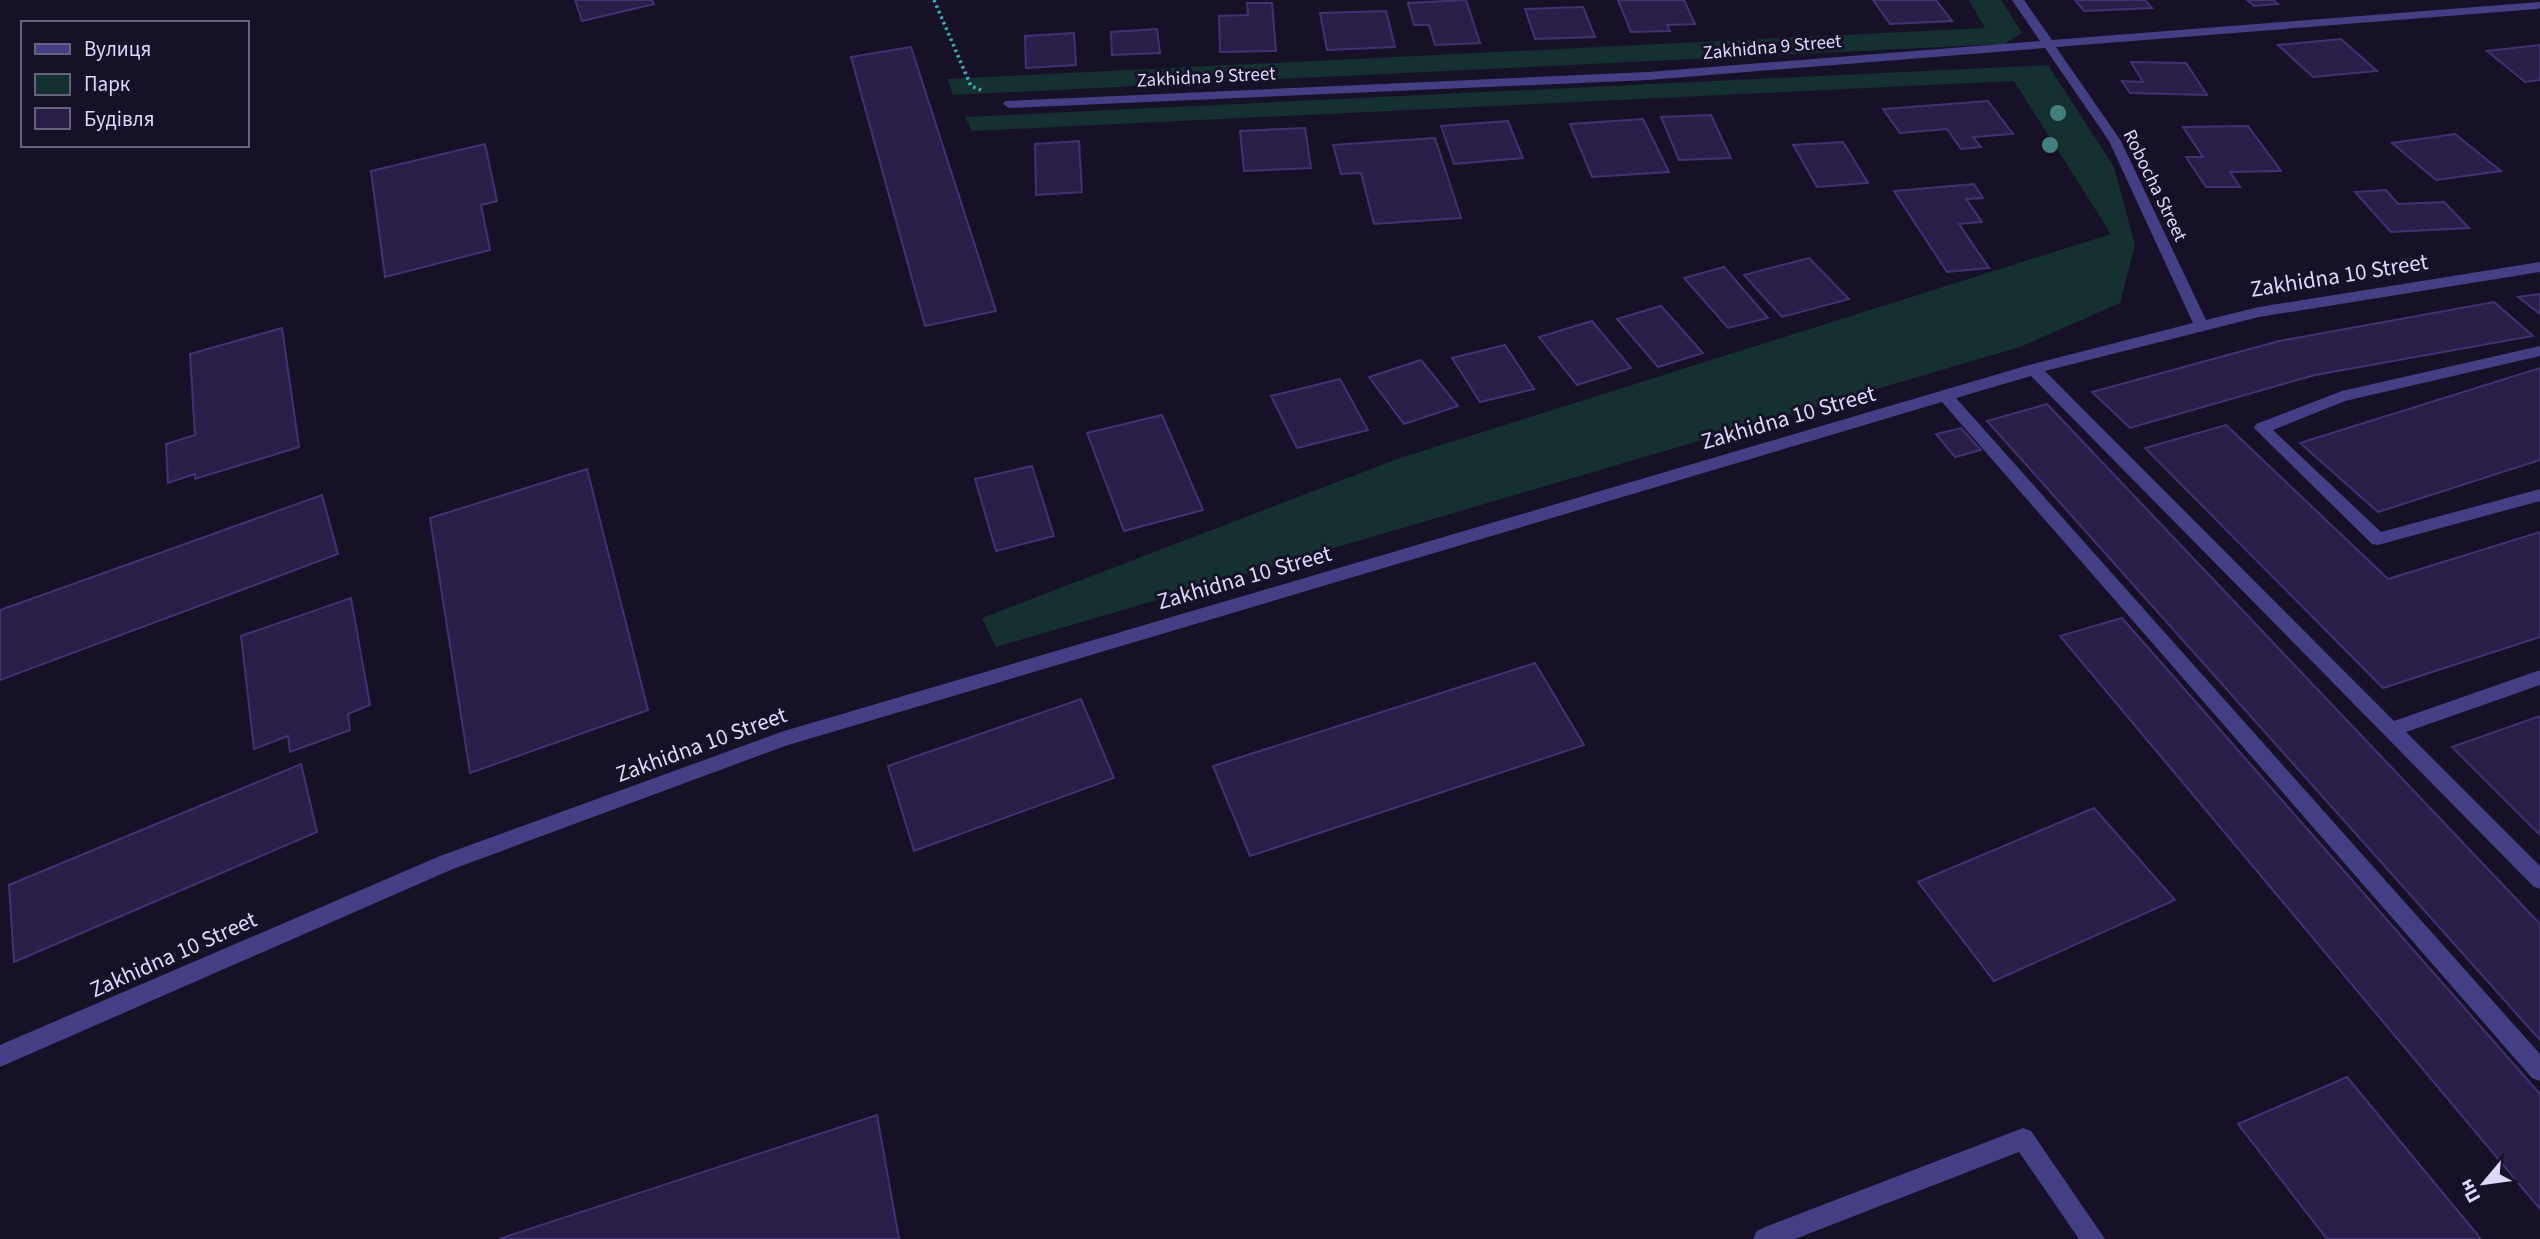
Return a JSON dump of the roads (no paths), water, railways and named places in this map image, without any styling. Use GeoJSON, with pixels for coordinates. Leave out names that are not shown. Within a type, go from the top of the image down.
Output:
{"type":"FeatureCollection","features":[{"type":"Feature","properties":{"kind":"street","name":"Robocha Street"},"geometry":{"type":"LineString","coordinates":[[2018,0],[2115,141],[2201,324]]}},
{"type":"Feature","properties":{"kind":"street","name":"Zakhidna 9 Street"},"geometry":{"type":"LineString","coordinates":[[1009,104],[1648,76],[2535,4]]}},
{"type":"Feature","properties":{"kind":"street","name":"Zakhidna 10 Street"},"geometry":{"type":"LineString","coordinates":[[0,1056],[447,862],[784,739],[2034,369],[2201,324],[2259,312],[2540,267]]}},
{"type":"Feature","properties":{"kind":"street"},"geometry":{"type":"LineString","coordinates":[[2540,351],[2342,396],[2262,428],[2378,539],[2540,495]]}},
{"type":"Feature","properties":{"kind":"street"},"geometry":{"type":"LineString","coordinates":[[2034,369],[2540,880]]}},
{"type":"Feature","properties":{"kind":"street"},"geometry":{"type":"LineString","coordinates":[[1945,396],[2540,1070]]}},
{"type":"Feature","properties":{"kind":"street"},"geometry":{"type":"LineString","coordinates":[[2390,730],[2540,677]]}},
{"type":"Feature","properties":{"kind":"street"},"geometry":{"type":"LineString","coordinates":[[1765,1239],[2023,1139],[2093,1239]]}}]}
